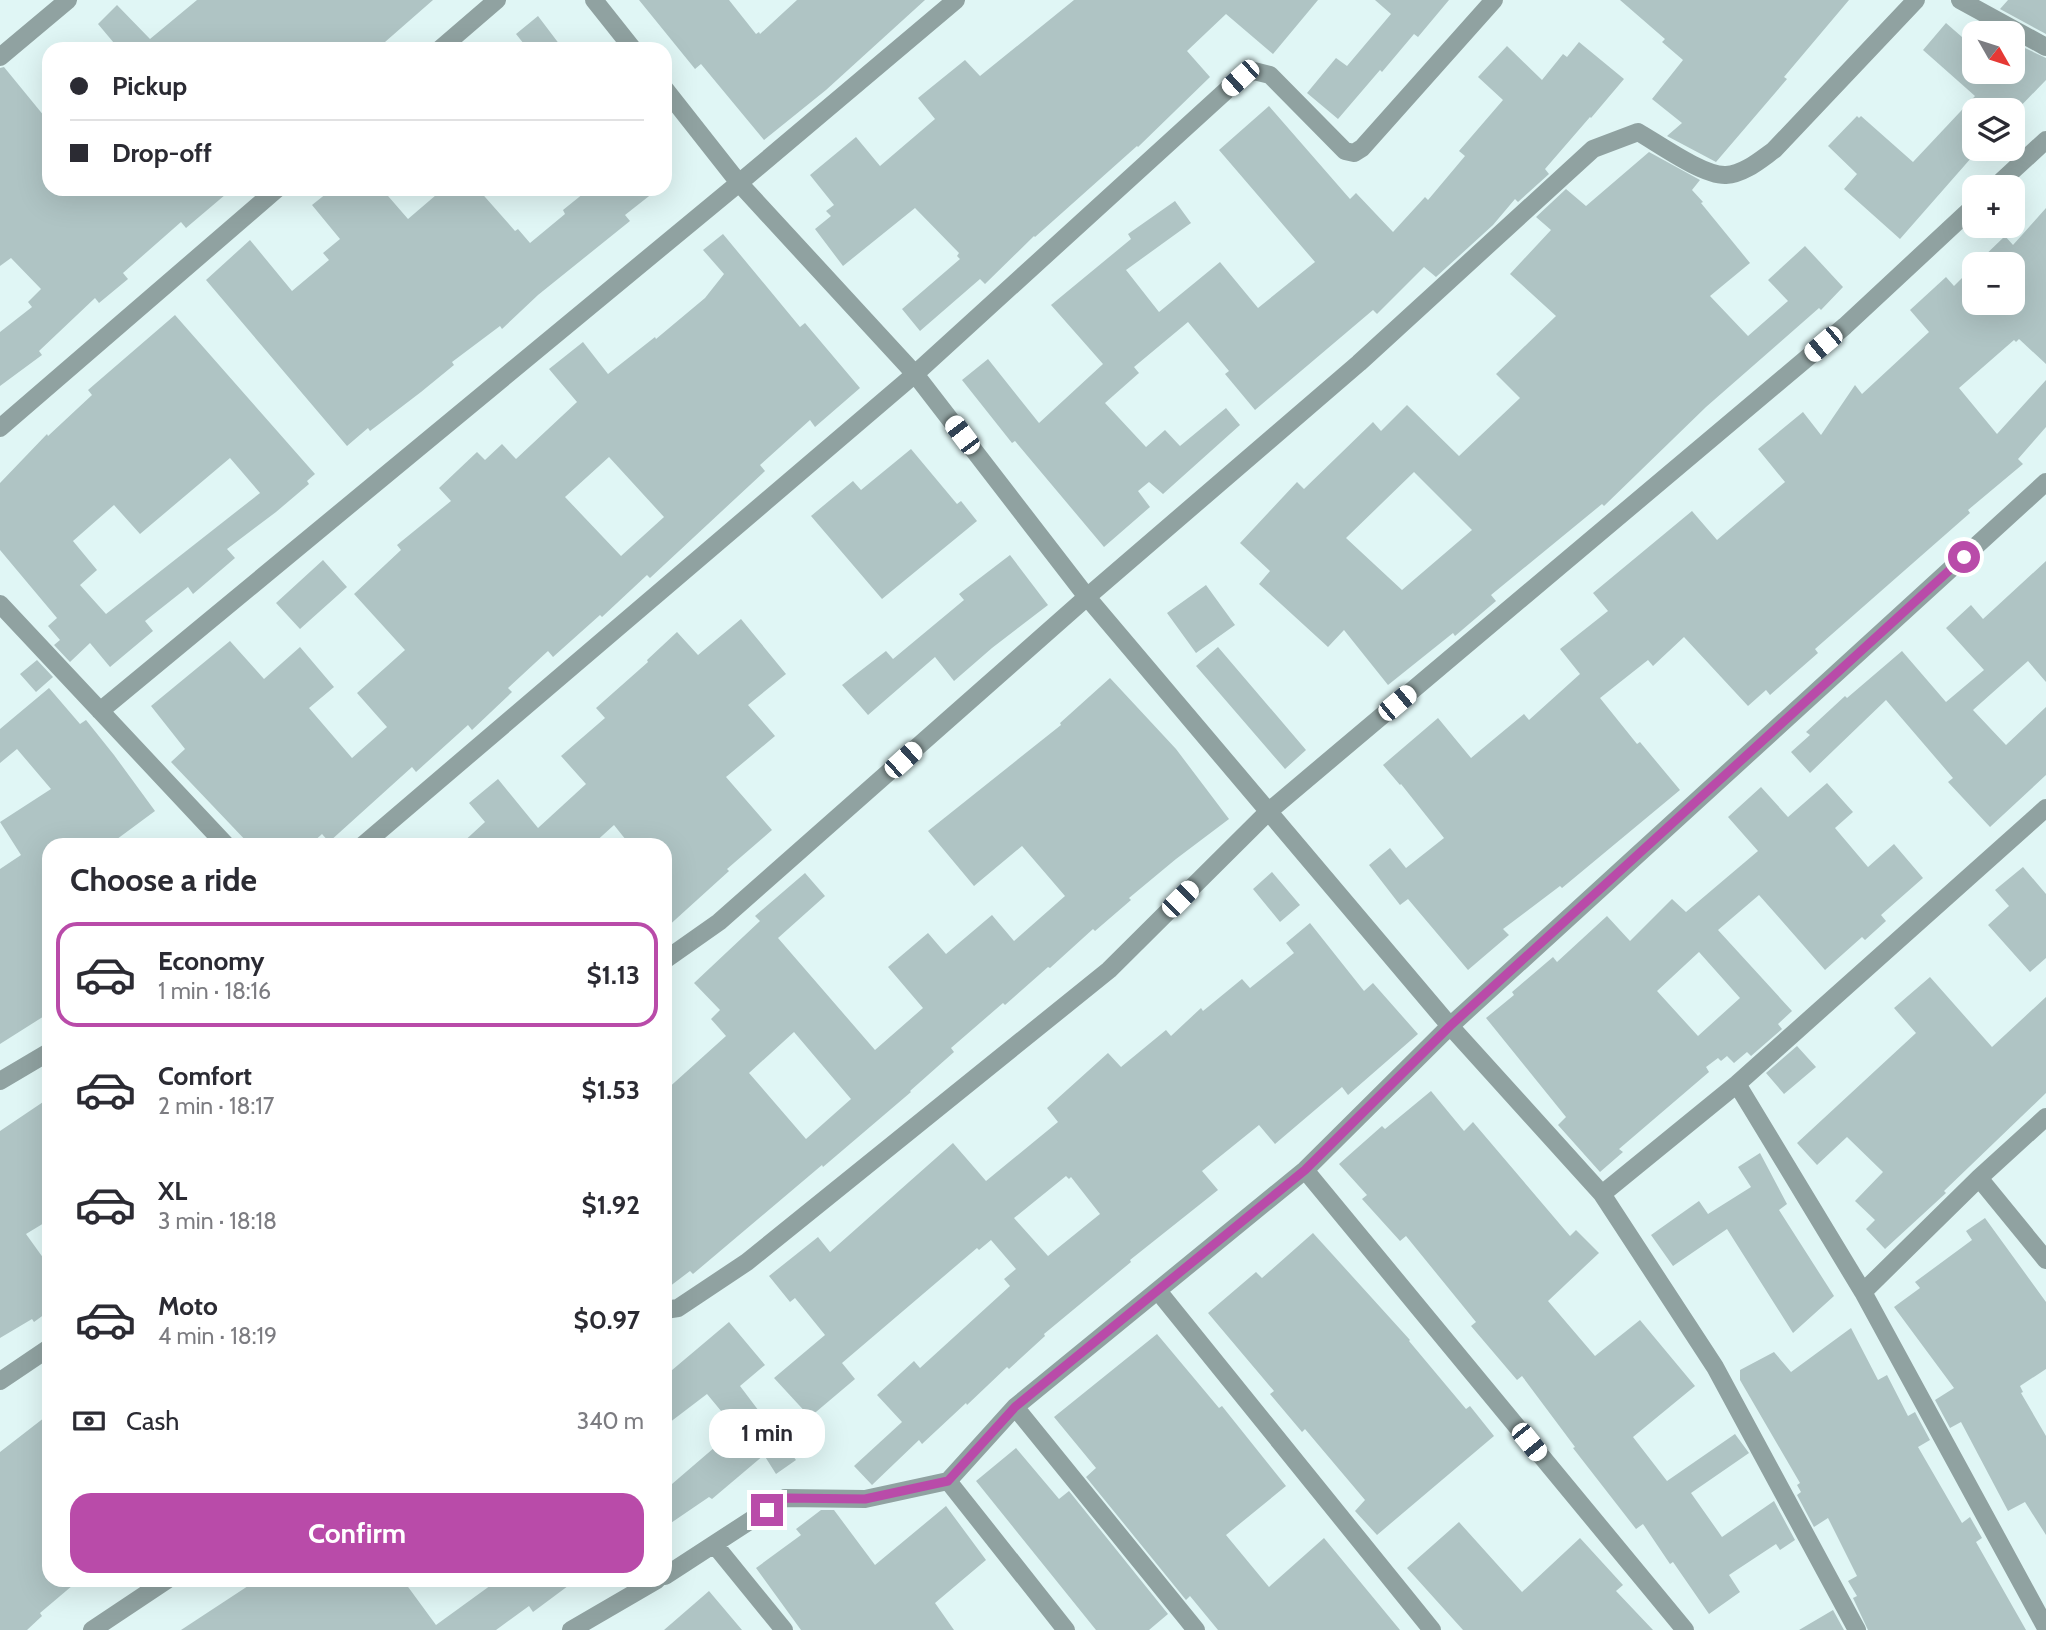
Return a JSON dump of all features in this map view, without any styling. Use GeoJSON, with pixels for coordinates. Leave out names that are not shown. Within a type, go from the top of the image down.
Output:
{"type":"FeatureCollection","features":[{"type":"Feature","properties":{"kind":"street"},"geometry":{"type":"LineString","coordinates":[[0,57],[68,0]]}},
{"type":"Feature","properties":{"kind":"street"},"geometry":{"type":"LineString","coordinates":[[448,42],[497,0]]}},
{"type":"Feature","properties":{"kind":"street"},"geometry":{"type":"LineString","coordinates":[[100,711],[739,183],[956,0]]}},
{"type":"Feature","properties":{"kind":"street"},"geometry":{"type":"LineString","coordinates":[[371,838],[915,374],[1240,78],[1254,71],[1270,75],[1345,151],[1354,153],[1362,148],[1494,0]]}},
{"type":"Feature","properties":{"kind":"street"},"geometry":{"type":"LineString","coordinates":[[672,955],[719,922],[1087,597],[1359,363],[1593,149],[1638,132],[1703,171],[1726,175],[1753,166],[1774,150],[1916,0]]}},
{"type":"Feature","properties":{"kind":"street"},"geometry":{"type":"LineString","coordinates":[[1960,0],[2046,47]]}},
{"type":"Feature","properties":{"kind":"street"},"geometry":{"type":"LineString","coordinates":[[600,2],[628,42]]}},
{"type":"Feature","properties":{"kind":"street"},"geometry":{"type":"LineString","coordinates":[[672,98],[739,183],[915,374],[1087,597],[1450,1026],[1602,1194],[1715,1367],[1857,1630]]}},
{"type":"Feature","properties":{"kind":"street"},"geometry":{"type":"LineString","coordinates":[[2008,175],[2046,140]]}},
{"type":"Feature","properties":{"kind":"street"},"geometry":{"type":"LineString","coordinates":[[0,428],[270,196]]}},
{"type":"Feature","properties":{"kind":"street"},"geometry":{"type":"LineString","coordinates":[[672,1309],[678,1308],[747,1262],[1109,970],[1269,811],[1845,326],[1962,217]]}},
{"type":"Feature","properties":{"kind":"street"},"geometry":{"type":"LineString","coordinates":[[672,1572],[785,1498],[865,1499],[948,1481],[1015,1407],[1305,1170],[1450,1026],[2046,482]]}},
{"type":"Feature","properties":{"kind":"street"},"geometry":{"type":"LineString","coordinates":[[0,604],[219,838]]}},
{"type":"Feature","properties":{"kind":"street"},"geometry":{"type":"LineString","coordinates":[[1602,1194],[1737,1084],[2046,808]]}},
{"type":"Feature","properties":{"kind":"street"},"geometry":{"type":"LineString","coordinates":[[0,1081],[42,1056]]}},
{"type":"Feature","properties":{"kind":"street"},"geometry":{"type":"LineString","coordinates":[[1737,1084],[1863,1292],[2046,1628]]}},
{"type":"Feature","properties":{"kind":"street"},"geometry":{"type":"LineString","coordinates":[[1863,1292],[2046,1116]]}},
{"type":"Feature","properties":{"kind":"street"},"geometry":{"type":"LineString","coordinates":[[1305,1170],[1685,1630]]}},
{"type":"Feature","properties":{"kind":"street"},"geometry":{"type":"LineString","coordinates":[[1979,1178],[2046,1260]]}},
{"type":"Feature","properties":{"kind":"street"},"geometry":{"type":"LineString","coordinates":[[1157,1291],[1432,1630]]}},
{"type":"Feature","properties":{"kind":"street"},"geometry":{"type":"LineString","coordinates":[[0,1381],[42,1353]]}},
{"type":"Feature","properties":{"kind":"street"},"geometry":{"type":"LineString","coordinates":[[1015,1407],[1196,1630]]}},
{"type":"Feature","properties":{"kind":"street"},"geometry":{"type":"LineString","coordinates":[[948,1481],[1066,1630]]}},
{"type":"Feature","properties":{"kind":"street"},"geometry":{"type":"LineString","coordinates":[[715,1544],[784,1630]]}},
{"type":"Feature","properties":{"kind":"street"},"geometry":{"type":"LineString","coordinates":[[92,1630],[156,1587]]}},
{"type":"Feature","properties":{"kind":"street"},"geometry":{"type":"LineString","coordinates":[[571,1630],[645,1587]]}},
{"type":"Feature","properties":{"kind":"building"},"geometry":{"type":"Polygon","coordinates":[[[197,0],[433,0],[385,42],[113,42],[98,24],[117,5],[150,39],[197,0]]]}},
{"type":"Feature","properties":{"kind":"building"},"geometry":{"type":"Polygon","coordinates":[[[639,0],[729,0],[756,34],[760,34],[797,0],[925,0],[826,90],[764,140],[701,64],[695,69],[639,0]]]}},
{"type":"Feature","properties":{"kind":"building"},"geometry":{"type":"Polygon","coordinates":[[[1074,0],[1318,0],[1273,54],[1226,14],[1187,51],[1210,77],[1138,147],[1034,236],[985,284],[980,279],[920,331],[902,309],[960,259],[957,256],[959,253],[915,208],[843,266],[815,229],[831,216],[826,211],[834,205],[810,175],[856,137],[880,166],[935,119],[918,98],[965,60],[980,76],[1074,0]]]}},
{"type":"Feature","properties":{"kind":"building"},"geometry":{"type":"Polygon","coordinates":[[[1375,0],[1449,0],[1418,37],[1414,34],[1382,72],[1380,70],[1338,119],[1307,93],[1336,58],[1347,66],[1391,14],[1375,0]]]}},
{"type":"Feature","properties":{"kind":"building"},"geometry":{"type":"Polygon","coordinates":[[[1620,0],[1849,0],[1784,77],[1787,79],[1716,162],[1667,136],[1682,123],[1652,99],[1683,60],[1662,42],[1665,39],[1620,0]]]}},
{"type":"Feature","properties":{"kind":"building"},"geometry":{"type":"Polygon","coordinates":[[[2008,0],[2046,0],[2046,34],[2025,21],[2000,9],[2008,0]]]}},
{"type":"Feature","properties":{"kind":"building"},"geometry":{"type":"Polygon","coordinates":[[[538,16],[558,42],[522,42],[516,34],[538,16]]]}},
{"type":"Feature","properties":{"kind":"building"},"geometry":{"type":"Polygon","coordinates":[[[1946,23],[1962,37],[1962,84],[2025,84],[2025,48],[2046,58],[2046,80],[2025,102],[2025,98],[1973,98],[1975,96],[1923,50],[1946,23]]]}},
{"type":"Feature","properties":{"kind":"building"},"geometry":{"type":"Polygon","coordinates":[[[1579,42],[1624,79],[1545,169],[1549,174],[1518,202],[1515,199],[1493,225],[1436,277],[1424,267],[1377,314],[1373,310],[1255,410],[1225,374],[1229,371],[1188,322],[1134,367],[1139,373],[1105,403],[1146,447],[1165,430],[1180,446],[1226,408],[1240,425],[1163,494],[1149,482],[1138,491],[1150,507],[1104,547],[1015,441],[1012,443],[962,380],[988,359],[1039,423],[1103,364],[1051,305],[1131,239],[1128,234],[1175,201],[1191,223],[1126,270],[1159,312],[1220,262],[1258,308],[1315,262],[1219,150],[1269,106],[1350,199],[1356,193],[1393,232],[1425,197],[1428,200],[1465,156],[1459,151],[1503,100],[1478,77],[1507,46],[1542,80],[1563,54],[1567,57],[1579,42]]]}},
{"type":"Feature","properties":{"kind":"building"},"geometry":{"type":"Polygon","coordinates":[[[4,67],[42,113],[42,196],[224,196],[186,228],[181,222],[123,273],[128,279],[99,303],[95,298],[39,351],[42,355],[0,386],[0,332],[32,307],[28,302],[41,289],[11,258],[0,266],[0,68],[4,67]]]}},
{"type":"Feature","properties":{"kind":"building"},"geometry":{"type":"Polygon","coordinates":[[[1962,110],[1962,161],[1968,161],[1900,239],[1844,189],[1857,174],[1828,146],[1857,116],[1861,116],[1913,162],[1962,110]]]}},
{"type":"Feature","properties":{"kind":"building"},"geometry":{"type":"Polygon","coordinates":[[[1649,152],[1700,180],[1692,190],[1750,263],[1710,296],[1748,336],[1788,301],[1768,280],[1805,246],[1843,287],[1821,310],[1819,308],[1706,407],[1604,506],[1602,504],[1491,595],[1496,601],[1455,636],[1453,633],[1388,685],[1344,630],[1328,647],[1259,584],[1270,571],[1240,543],[1297,482],[1304,489],[1373,422],[1381,431],[1407,405],[1459,456],[1520,398],[1496,374],[1556,316],[1510,274],[1551,230],[1536,217],[1566,189],[1586,206],[1649,152]],[[1414,472],[1346,538],[1402,590],[1472,530],[1414,472]]]}},
{"type":"Feature","properties":{"kind":"building"},"geometry":{"type":"Polygon","coordinates":[[[323,196],[388,196],[408,219],[435,196],[484,196],[515,231],[518,229],[530,243],[565,214],[563,210],[580,196],[649,196],[625,215],[630,221],[538,295],[502,329],[500,326],[452,362],[454,365],[421,392],[370,431],[368,428],[347,446],[206,280],[250,240],[292,291],[329,260],[323,253],[340,239],[312,205],[323,196]]]}},
{"type":"Feature","properties":{"kind":"building"},"geometry":{"type":"Polygon","coordinates":[[[2046,208],[2046,364],[2019,339],[2016,342],[2014,340],[1959,388],[1997,434],[2046,380],[2046,427],[2018,459],[2023,464],[1968,510],[1970,513],[1815,649],[1818,653],[1770,695],[1766,690],[1748,706],[1684,637],[1653,666],[1648,660],[1600,698],[1637,744],[1640,742],[1680,790],[1562,888],[1560,886],[1503,929],[1509,935],[1468,970],[1408,899],[1400,905],[1369,865],[1390,848],[1406,868],[1444,838],[1383,765],[1438,718],[1471,758],[1524,714],[1529,720],[1580,674],[1560,649],[1608,611],[1593,593],[1692,511],[1717,540],[1785,482],[1758,449],[1803,412],[1821,435],[1855,385],[1862,394],[1929,332],[1910,310],[1946,277],[1954,286],[1962,278],[1962,315],[2025,315],[2025,252],[1988,252],[2003,238],[2007,238],[2013,245],[2019,238],[2025,238],[2025,232],[2046,208]]]}},
{"type":"Feature","properties":{"kind":"building"},"geometry":{"type":"Polygon","coordinates":[[[723,234],[800,327],[805,323],[860,388],[815,427],[810,420],[760,465],[765,471],[650,578],[647,575],[553,657],[548,651],[508,688],[512,692],[472,730],[468,725],[416,772],[412,767],[333,838],[326,838],[322,834],[318,838],[243,838],[171,762],[185,749],[151,706],[230,641],[264,679],[300,647],[334,687],[309,708],[352,758],[387,727],[357,693],[405,650],[354,594],[401,550],[397,545],[451,501],[439,488],[477,452],[485,460],[502,444],[516,459],[577,402],[549,369],[583,342],[608,374],[705,298],[724,274],[703,250],[723,234]],[[609,457],[565,497],[621,556],[664,517],[609,457]]]}},
{"type":"Feature","properties":{"kind":"building"},"geometry":{"type":"Polygon","coordinates":[[[175,315],[315,474],[307,481],[309,484],[227,549],[235,558],[193,594],[188,587],[145,621],[153,631],[110,667],[90,643],[70,662],[54,645],[60,640],[48,626],[57,618],[0,550],[0,483],[47,434],[48,436],[92,395],[88,390],[175,315]],[[230,458],[140,534],[114,505],[73,541],[97,570],[80,585],[106,614],[260,493],[230,458]]]}},
{"type":"Feature","properties":{"kind":"building"},"geometry":{"type":"Polygon","coordinates":[[[911,449],[957,504],[961,501],[977,521],[882,599],[811,516],[853,481],[861,490],[911,449]]]}},
{"type":"Feature","properties":{"kind":"building"},"geometry":{"type":"Polygon","coordinates":[[[1010,555],[1048,605],[954,681],[935,657],[868,715],[842,685],[886,651],[893,659],[964,600],[959,594],[1010,555]]]}},
{"type":"Feature","properties":{"kind":"building"},"geometry":{"type":"Polygon","coordinates":[[[323,560],[347,587],[300,629],[276,603],[323,560]]]}},
{"type":"Feature","properties":{"kind":"building"},"geometry":{"type":"Polygon","coordinates":[[[2046,561],[2046,682],[2028,661],[1973,710],[2006,745],[2046,707],[2046,775],[1990,827],[1948,782],[1953,778],[1886,700],[1810,773],[1791,752],[1810,735],[1806,732],[1845,696],[1847,698],[1902,651],[1946,702],[1984,670],[1946,628],[1971,605],[1983,619],[2046,561]]]}},
{"type":"Feature","properties":{"kind":"building"},"geometry":{"type":"Polygon","coordinates":[[[1206,585],[1235,625],[1196,653],[1167,613],[1206,585]]]}},
{"type":"Feature","properties":{"kind":"building"},"geometry":{"type":"Polygon","coordinates":[[[741,619],[786,674],[748,705],[775,736],[726,777],[772,830],[672,923],[672,838],[624,838],[614,825],[600,838],[468,838],[485,822],[469,803],[498,779],[538,828],[586,784],[561,756],[605,718],[596,708],[677,632],[698,655],[741,619]]]}},
{"type":"Feature","properties":{"kind":"building"},"geometry":{"type":"Polygon","coordinates":[[[1218,647],[1306,750],[1285,769],[1196,666],[1218,647]]]}},
{"type":"Feature","properties":{"kind":"building"},"geometry":{"type":"Polygon","coordinates":[[[37,660],[53,677],[36,692],[20,674],[37,660]]]}},
{"type":"Feature","properties":{"kind":"building"},"geometry":{"type":"Polygon","coordinates":[[[1110,678],[1176,749],[1229,819],[1129,898],[1131,900],[1005,1005],[1003,1003],[951,1048],[954,1052],[911,1092],[823,1167],[822,1165],[693,1274],[690,1271],[672,1285],[672,1085],[726,1036],[711,1019],[720,1010],[694,983],[760,921],[755,916],[805,873],[825,896],[778,938],[875,1050],[923,1008],[888,967],[928,933],[946,954],[992,915],[1014,941],[1065,896],[1022,846],[974,886],[928,831],[1061,725],[1060,723],[1110,678]],[[794,1032],[749,1073],[806,1139],[851,1099],[794,1032]]]}},
{"type":"Feature","properties":{"kind":"building"},"geometry":{"type":"Polygon","coordinates":[[[49,688],[80,724],[86,720],[155,811],[118,838],[42,838],[42,1017],[0,1044],[0,869],[21,855],[0,822],[51,789],[17,749],[0,763],[0,729],[49,688]]]}},
{"type":"Feature","properties":{"kind":"building"},"geometry":{"type":"Polygon","coordinates":[[[1827,783],[1853,812],[1835,828],[1868,867],[1894,844],[1923,878],[1881,915],[1886,921],[1865,940],[1862,937],[1825,970],[1759,895],[1718,930],[1792,1011],[1778,1024],[1782,1029],[1751,1056],[1747,1052],[1734,1063],[1727,1056],[1721,1061],[1718,1058],[1706,1067],[1709,1072],[1619,1149],[1623,1152],[1600,1172],[1558,1125],[1566,1117],[1486,1018],[1553,957],[1557,962],[1607,916],[1630,941],[1672,899],[1686,912],[1758,851],[1728,817],[1761,787],[1788,817],[1827,783]],[[1699,952],[1657,991],[1698,1036],[1740,998],[1699,952]]]}},
{"type":"Feature","properties":{"kind":"building"},"geometry":{"type":"Polygon","coordinates":[[[2023,867],[2046,894],[2046,958],[2030,972],[1988,925],[2009,906],[1995,890],[2023,867]]]}},
{"type":"Feature","properties":{"kind":"building"},"geometry":{"type":"Polygon","coordinates":[[[1272,872],[1300,905],[1280,922],[1253,889],[1272,872]]]}},
{"type":"Feature","properties":{"kind":"building"},"geometry":{"type":"Polygon","coordinates":[[[1310,923],[1364,991],[1373,983],[1418,1034],[1348,1095],[1342,1087],[1275,1144],[1259,1125],[1202,1171],[1218,1190],[1130,1260],[1131,1262],[1044,1334],[1045,1336],[1009,1369],[1007,1367],[922,1444],[919,1440],[872,1485],[854,1466],[902,1422],[877,1395],[914,1361],[920,1368],[1010,1286],[1004,1279],[1016,1269],[991,1240],[979,1250],[977,1248],[842,1363],[855,1379],[810,1417],[774,1378],[825,1335],[795,1298],[790,1302],[769,1276],[818,1237],[830,1252],[953,1143],[986,1181],[1058,1122],[1047,1108],[1108,1053],[1121,1067],[1166,1030],[1171,1036],[1201,1008],[1203,1011],[1242,979],[1250,988],[1294,953],[1286,943],[1310,923]],[[1066,1176],[1014,1218],[1048,1256],[1100,1214],[1071,1177],[1069,1179],[1066,1176]]]}},
{"type":"Feature","properties":{"kind":"building"},"geometry":{"type":"Polygon","coordinates":[[[1930,977],[1992,1047],[2046,997],[2046,1093],[1944,1191],[1946,1193],[1885,1249],[1866,1229],[1875,1220],[1855,1201],[1883,1172],[1847,1137],[1817,1165],[1797,1143],[1916,1033],[1894,1008],[1930,977]]]}},
{"type":"Feature","properties":{"kind":"building"},"geometry":{"type":"Polygon","coordinates":[[[1797,1046],[1816,1067],[1784,1094],[1766,1073],[1797,1046]]]}},
{"type":"Feature","properties":{"kind":"building"},"geometry":{"type":"Polygon","coordinates":[[[1431,1091],[1464,1131],[1473,1122],[1570,1236],[1576,1230],[1599,1253],[1548,1301],[1595,1356],[1640,1320],[1695,1386],[1633,1437],[1667,1481],[1735,1434],[1749,1453],[1691,1493],[1722,1537],[1774,1501],[1795,1540],[1780,1550],[1776,1544],[1729,1575],[1740,1592],[1709,1614],[1643,1524],[1636,1529],[1573,1448],[1575,1447],[1522,1376],[1517,1380],[1471,1326],[1476,1322],[1406,1236],[1400,1241],[1362,1199],[1367,1195],[1339,1164],[1382,1126],[1385,1129],[1431,1091]]]}},
{"type":"Feature","properties":{"kind":"building"},"geometry":{"type":"Polygon","coordinates":[[[42,1103],[42,1224],[26,1234],[42,1256],[42,1316],[0,1338],[0,1131],[42,1103]]]}},
{"type":"Feature","properties":{"kind":"building"},"geometry":{"type":"Polygon","coordinates":[[[1760,1153],[1787,1204],[1779,1210],[1834,1296],[1793,1333],[1727,1229],[1673,1266],[1651,1235],[1699,1201],[1708,1214],[1751,1187],[1738,1167],[1760,1153]]]}},
{"type":"Feature","properties":{"kind":"building"},"geometry":{"type":"Polygon","coordinates":[[[1985,1218],[2046,1302],[2046,1369],[2020,1386],[2023,1392],[2021,1393],[2046,1436],[2046,1535],[2025,1502],[2008,1511],[1961,1422],[1950,1428],[1935,1400],[1954,1388],[1894,1307],[1920,1288],[1915,1282],[1972,1240],[1966,1231],[1985,1218]]]}},
{"type":"Feature","properties":{"kind":"building"},"geometry":{"type":"Polygon","coordinates":[[[1313,1233],[1410,1340],[1466,1409],[1470,1406],[1494,1436],[1377,1535],[1355,1511],[1365,1500],[1305,1429],[1302,1432],[1270,1394],[1274,1391],[1208,1313],[1256,1272],[1262,1278],[1313,1233]]]}},
{"type":"Feature","properties":{"kind":"building"},"geometry":{"type":"Polygon","coordinates":[[[729,1322],[765,1365],[740,1386],[796,1460],[776,1474],[764,1455],[712,1499],[709,1497],[672,1522],[672,1484],[736,1429],[707,1394],[672,1421],[672,1370],[729,1322]]]}},
{"type":"Feature","properties":{"kind":"building"},"geometry":{"type":"Polygon","coordinates":[[[1851,1328],[1878,1380],[1887,1375],[1908,1416],[1915,1412],[1930,1440],[1918,1447],[1962,1523],[1970,1517],[1982,1538],[1976,1542],[2026,1630],[1868,1630],[1853,1598],[1857,1596],[1848,1581],[1857,1576],[1828,1518],[1814,1527],[1797,1495],[1801,1492],[1797,1485],[1800,1483],[1740,1380],[1740,1370],[1774,1352],[1791,1372],[1851,1328]]]}},
{"type":"Feature","properties":{"kind":"building"},"geometry":{"type":"Polygon","coordinates":[[[1157,1334],[1219,1408],[1222,1406],[1286,1486],[1226,1535],[1269,1587],[1324,1538],[1400,1630],[1218,1630],[1190,1596],[1186,1600],[1086,1477],[1096,1468],[1054,1417],[1157,1334]]]}},
{"type":"Feature","properties":{"kind":"building"},"geometry":{"type":"Polygon","coordinates":[[[42,1419],[42,1587],[71,1587],[40,1613],[42,1616],[27,1630],[0,1630],[0,1452],[42,1419]]]}},
{"type":"Feature","properties":{"kind":"building"},"geometry":{"type":"Polygon","coordinates":[[[1016,1448],[1059,1499],[1069,1491],[1168,1614],[1149,1630],[1096,1630],[976,1481],[1016,1448]]]}},
{"type":"Feature","properties":{"kind":"building"},"geometry":{"type":"Polygon","coordinates":[[[946,1506],[986,1560],[935,1603],[954,1630],[801,1630],[756,1568],[801,1535],[796,1529],[821,1510],[834,1510],[875,1565],[946,1506]]]}},
{"type":"Feature","properties":{"kind":"building"},"geometry":{"type":"Polygon","coordinates":[[[1459,1522],[1522,1592],[1580,1538],[1623,1585],[1616,1591],[1653,1630],[1463,1630],[1407,1568],[1459,1522]]]}},
{"type":"Feature","properties":{"kind":"building"},"geometry":{"type":"Polygon","coordinates":[[[246,1587],[408,1587],[436,1625],[488,1587],[567,1587],[533,1612],[529,1606],[496,1630],[181,1630],[246,1587]]]}},
{"type":"Feature","properties":{"kind":"building"},"geometry":{"type":"Polygon","coordinates":[[[709,1591],[742,1630],[664,1630],[709,1591]]]}},
{"type":"Feature","properties":{"kind":"building"},"geometry":{"type":"Polygon","coordinates":[[[1833,1610],[1844,1630],[1799,1630],[1833,1610]]]}},
{"type":"Feature","properties":{"kind":"route"},"geometry":{"type":"LineString","coordinates":[[767,1510],[785,1498],[865,1499],[948,1481],[1015,1407],[1305,1170],[1450,1026],[1964,557]]}}]}
